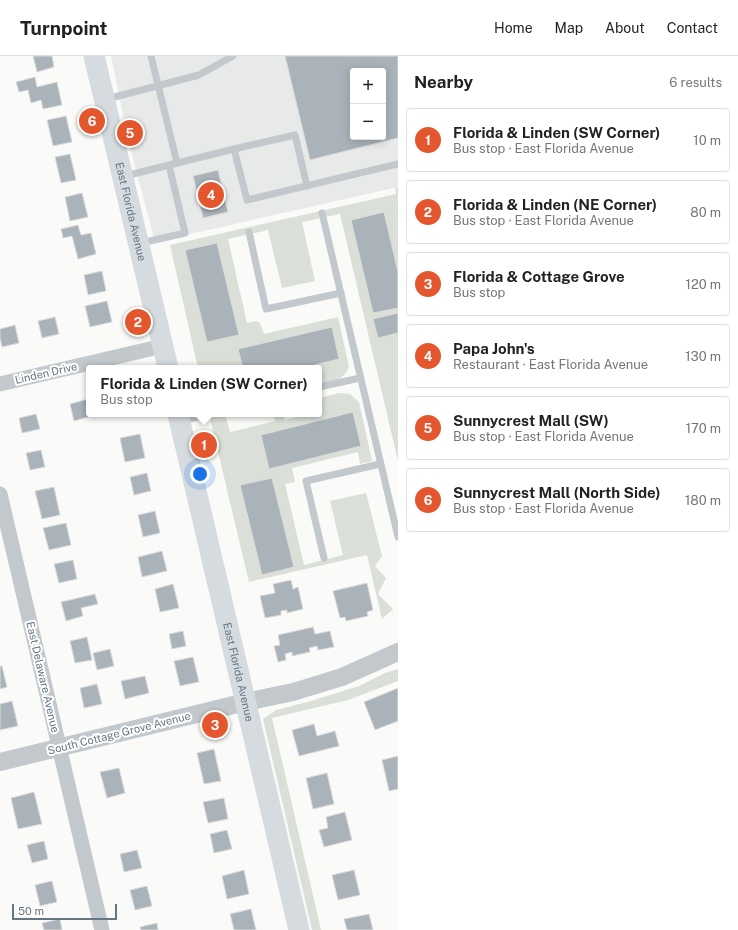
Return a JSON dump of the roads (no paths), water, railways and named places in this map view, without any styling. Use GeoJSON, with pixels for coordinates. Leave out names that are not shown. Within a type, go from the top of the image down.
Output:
{"type":"FeatureCollection","features":[{"type":"Feature","properties":{"kind":"main road","name":"East Florida Avenue"},"geometry":{"type":"LineString","coordinates":[[94,56],[167,365]]}},
{"type":"Feature","properties":{"kind":"main road","name":"East Florida Avenue"},"geometry":{"type":"LineString","coordinates":[[179,418],[299,930]]}},
{"type":"Feature","properties":{"kind":"street","name":"Linden Drive"},"geometry":{"type":"LineString","coordinates":[[0,384],[163,346]]}},
{"type":"Feature","properties":{"kind":"street","name":"East Delaware Avenue"},"geometry":{"type":"LineString","coordinates":[[0,494],[58,748],[102,930]]}},
{"type":"Feature","properties":{"kind":"street","name":"South Cottage Grove Avenue"},"geometry":{"type":"LineString","coordinates":[[0,762],[293,692],[342,677],[398,652]]}},
{"type":"Feature","properties":{"kind":"lane"},"geometry":{"type":"LineString","coordinates":[[151,56],[177,163]]}},
{"type":"Feature","properties":{"kind":"lane"},"geometry":{"type":"LineString","coordinates":[[105,99],[199,75],[233,56]]}},
{"type":"Feature","properties":{"kind":"lane"},"geometry":{"type":"LineString","coordinates":[[123,176],[295,134],[307,186]]}},
{"type":"Feature","properties":{"kind":"lane"},"geometry":{"type":"LineString","coordinates":[[234,149],[247,200],[398,164]]}},
{"type":"Feature","properties":{"kind":"lane"},"geometry":{"type":"LineString","coordinates":[[139,243],[185,233],[170,165]]}},
{"type":"Feature","properties":{"kind":"lane"},"geometry":{"type":"LineString","coordinates":[[322,213],[398,537]]}},
{"type":"Feature","properties":{"kind":"lane"},"geometry":{"type":"LineString","coordinates":[[249,232],[266,309],[340,293]]}},
{"type":"Feature","properties":{"kind":"lane"},"geometry":{"type":"LineString","coordinates":[[322,387],[360,378]]}},
{"type":"Feature","properties":{"kind":"lane"},"geometry":{"type":"LineString","coordinates":[[324,558],[306,481],[380,464]]}},
{"type":"Feature","properties":{"kind":"place","name":"Sunnycrest Mall (North Side)"},"geometry":{"type":"Point","coordinates":[92,121]}},
{"type":"Feature","properties":{"kind":"place","name":"Sunnycrest Mall (SW)"},"geometry":{"type":"Point","coordinates":[130,133]}},
{"type":"Feature","properties":{"kind":"place","name":"Papa John's"},"geometry":{"type":"Point","coordinates":[211,195]}},
{"type":"Feature","properties":{"kind":"place","name":"Florida & Linden (NE Corner)"},"geometry":{"type":"Point","coordinates":[138,322]}},
{"type":"Feature","properties":{"kind":"place","name":"Florida & Linden (SW Corner)"},"geometry":{"type":"Point","coordinates":[204,445]}},
{"type":"Feature","properties":{"kind":"place","name":"Florida & Cottage Grove"},"geometry":{"type":"Point","coordinates":[215,725]}}]}
